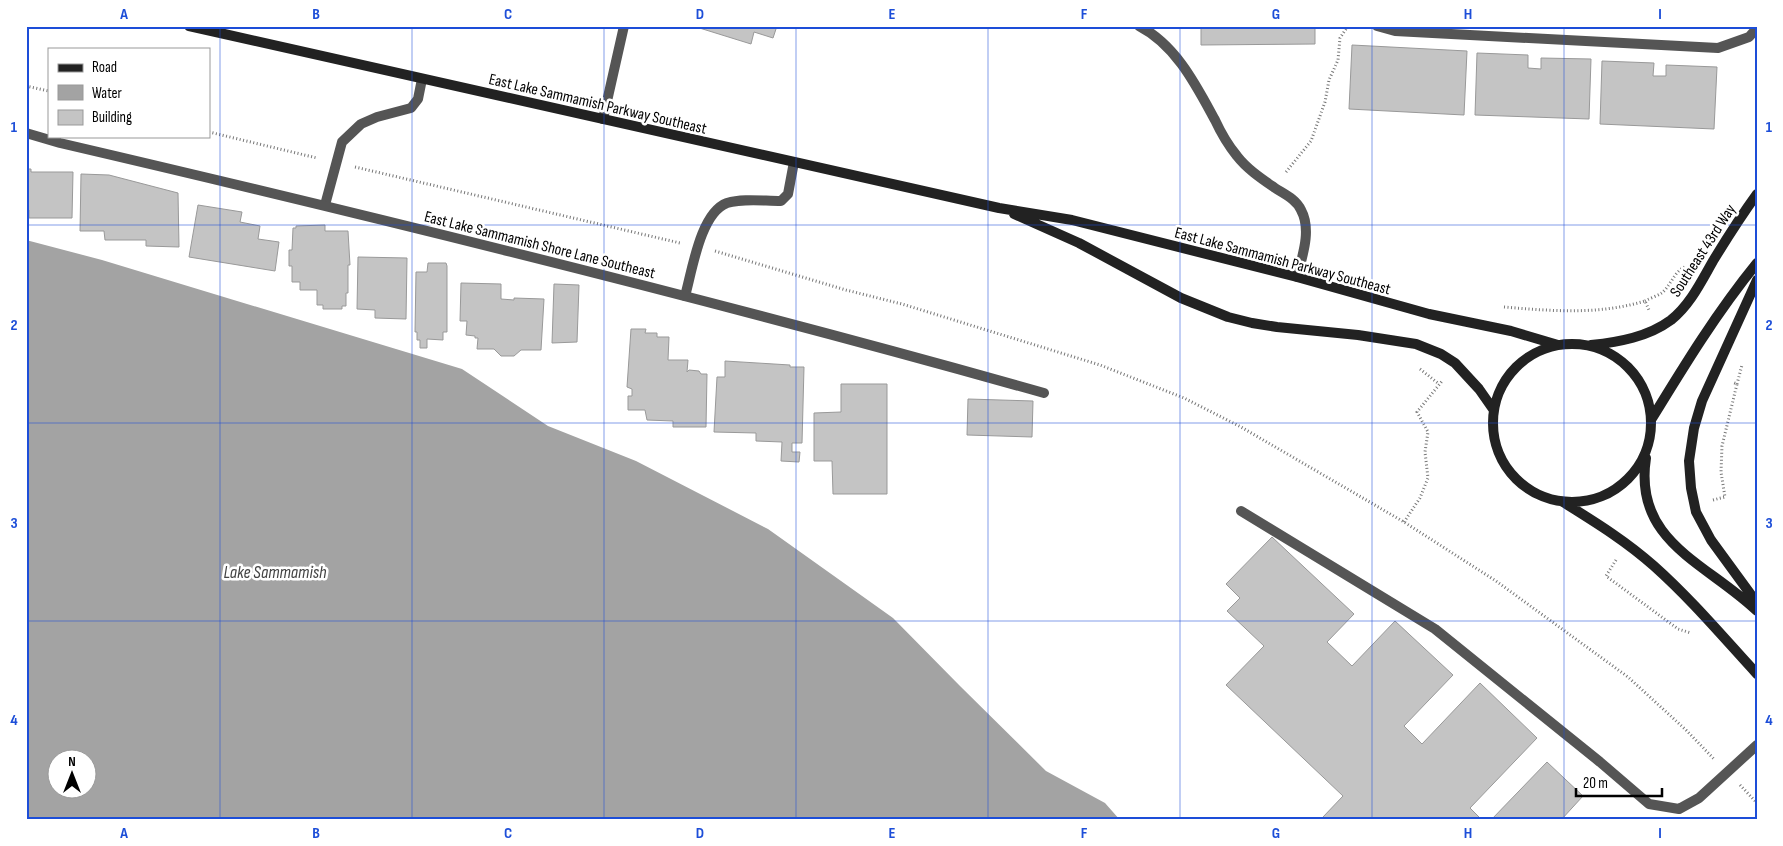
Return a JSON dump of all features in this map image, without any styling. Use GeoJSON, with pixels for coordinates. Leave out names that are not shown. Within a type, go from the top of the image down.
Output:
{"type":"FeatureCollection","features":[{"type":"Feature","properties":{"kind":"main road","name":"East Lake Sammamish Parkway Southeast"},"geometry":{"type":"LineString","coordinates":[[189,26],[999,208],[1072,220],[1298,277],[1420,312],[1511,331],[1558,346]]}},
{"type":"Feature","properties":{"kind":"main road","name":"Southeast 43rd Way"},"geometry":{"type":"LineString","coordinates":[[1585,346],[1630,339],[1658,328],[1671,320],[1692,297],[1727,238],[1757,194]]}},
{"type":"Feature","properties":{"kind":"main road","name":"East Lake Sammamish Parkway Southeast"},"geometry":{"type":"LineString","coordinates":[[999,208],[1079,243],[1181,298],[1228,317],[1277,327],[1358,334],[1416,344],[1441,354],[1455,363],[1479,389],[1493,409]]}},
{"type":"Feature","properties":{"kind":"main road"},"geometry":{"type":"LineString","coordinates":[[1651,420],[1687,361],[1757,263]]}},
{"type":"Feature","properties":{"kind":"main road"},"geometry":{"type":"LineString","coordinates":[[1757,280],[1702,401],[1694,428],[1689,461],[1691,488],[1696,512],[1711,540],[1757,604]]}},
{"type":"Feature","properties":{"kind":"main road"},"geometry":{"type":"LineString","coordinates":[[1757,611],[1668,540],[1654,518],[1647,498],[1644,469],[1651,420],[1647,399],[1638,380],[1624,364],[1606,352],[1585,346],[1558,346],[1535,353],[1516,367],[1501,386],[1493,409],[1493,435],[1501,460],[1516,481],[1538,495],[1563,502],[1606,529],[1654,566],[1681,592],[1757,674]]}},
{"type":"Feature","properties":{"kind":"main road"},"geometry":{"type":"LineString","coordinates":[[1563,502],[1585,501],[1606,495],[1624,483],[1638,467],[1647,448]]}},
{"type":"Feature","properties":{"kind":"street"},"geometry":{"type":"LineString","coordinates":[[603,118],[624,26]]}},
{"type":"Feature","properties":{"kind":"street"},"geometry":{"type":"LineString","coordinates":[[1139,26],[1162,41],[1178,59],[1194,82],[1226,142],[1237,157],[1296,202],[1302,210],[1305,222],[1305,240],[1298,277]]}},
{"type":"Feature","properties":{"kind":"street"},"geometry":{"type":"LineString","coordinates":[[1377,26],[1395,31],[1718,48],[1748,37],[1757,28]]}},
{"type":"Feature","properties":{"kind":"street"},"geometry":{"type":"LineString","coordinates":[[325,205],[342,142],[361,124],[394,111],[411,108],[418,100],[422,79]]}},
{"type":"Feature","properties":{"kind":"street","name":"East Lake Sammamish Shore Lane Southeast"},"geometry":{"type":"LineString","coordinates":[[26,133],[60,143],[325,205],[685,296],[1044,393]]}},
{"type":"Feature","properties":{"kind":"street"},"geometry":{"type":"LineString","coordinates":[[685,296],[704,227],[713,214],[724,204],[739,200],[780,201],[788,194],[794,162]]}},
{"type":"Feature","properties":{"kind":"street"},"geometry":{"type":"LineString","coordinates":[[1241,511],[1435,629],[1649,804],[1679,809],[1700,798],[1757,745]]}},
{"type":"Feature","properties":{"kind":"path"},"geometry":{"type":"LineString","coordinates":[[1274,187],[1311,141],[1325,102],[1329,80],[1338,60],[1340,38],[1348,26]]}},
{"type":"Feature","properties":{"kind":"path"},"geometry":{"type":"LineString","coordinates":[[26,86],[48,91]]}},
{"type":"Feature","properties":{"kind":"path"},"geometry":{"type":"LineString","coordinates":[[210,132],[662,239],[699,246],[846,290],[902,304],[1100,364],[1184,398],[1233,423],[1404,522],[1496,582],[1628,677],[1686,730],[1757,803]]}},
{"type":"Feature","properties":{"kind":"path"},"geometry":{"type":"LineString","coordinates":[[1495,307],[1583,311],[1624,307],[1645,301],[1661,293],[1671,283],[1680,268]]}},
{"type":"Feature","properties":{"kind":"path"},"geometry":{"type":"LineString","coordinates":[[1645,301],[1648,309]]}},
{"type":"Feature","properties":{"kind":"path"},"geometry":{"type":"LineString","coordinates":[[1404,522],[1420,498],[1428,478],[1425,452],[1428,432],[1417,412],[1443,380]]}},
{"type":"Feature","properties":{"kind":"path"},"geometry":{"type":"LineString","coordinates":[[1710,501],[1725,497],[1721,472],[1722,446],[1737,384],[1730,381]]}},
{"type":"Feature","properties":{"kind":"path"},"geometry":{"type":"LineString","coordinates":[[1618,557],[1606,576],[1678,629],[1696,634]]}},
{"type":"Feature","properties":{"kind":"water","name":"Lake Sammamish"},"geometry":{"type":"Polygon","coordinates":[[[26,240],[102,260],[462,369],[548,426],[636,461],[768,529],[893,618],[1046,771],[1105,803],[1120,820],[26,820],[26,240]]]}},
{"type":"Feature","properties":{"kind":"building"},"geometry":{"type":"Polygon","coordinates":[[[693,26],[777,26],[773,38],[754,32],[751,44],[693,26]]]}},
{"type":"Feature","properties":{"kind":"building"},"geometry":{"type":"Polygon","coordinates":[[[1201,26],[1315,26],[1315,44],[1201,45],[1201,26]]]}},
{"type":"Feature","properties":{"kind":"building"},"geometry":{"type":"Polygon","coordinates":[[[1352,45],[1467,51],[1464,115],[1349,109],[1352,45]]]}},
{"type":"Feature","properties":{"kind":"building"},"geometry":{"type":"Polygon","coordinates":[[[1477,53],[1528,55],[1528,68],[1541,69],[1541,58],[1591,59],[1589,119],[1475,115],[1477,53]]]}},
{"type":"Feature","properties":{"kind":"building"},"geometry":{"type":"Polygon","coordinates":[[[1602,61],[1654,63],[1653,76],[1666,76],[1666,65],[1717,67],[1714,129],[1600,124],[1602,61]]]}},
{"type":"Feature","properties":{"kind":"building"},"geometry":{"type":"Polygon","coordinates":[[[26,169],[31,169],[31,172],[73,172],[72,218],[29,218],[29,210],[26,210],[26,169]]]}},
{"type":"Feature","properties":{"kind":"building"},"geometry":{"type":"Polygon","coordinates":[[[81,174],[109,175],[178,193],[179,247],[146,246],[146,240],[105,240],[104,231],[80,231],[81,174]]]}},
{"type":"Feature","properties":{"kind":"building"},"geometry":{"type":"Polygon","coordinates":[[[198,205],[242,212],[240,222],[260,226],[258,239],[279,242],[275,271],[189,257],[198,205]]]}},
{"type":"Feature","properties":{"kind":"building"},"geometry":{"type":"Polygon","coordinates":[[[325,225],[325,231],[348,231],[350,265],[348,265],[348,293],[346,293],[346,306],[342,306],[342,309],[323,309],[323,305],[317,305],[317,290],[300,290],[300,282],[292,282],[289,250],[292,250],[293,228],[296,228],[296,226],[325,225]]]}},
{"type":"Feature","properties":{"kind":"building"},"geometry":{"type":"Polygon","coordinates":[[[358,257],[407,258],[406,319],[375,318],[375,310],[357,309],[358,257]]]}},
{"type":"Feature","properties":{"kind":"building"},"geometry":{"type":"Polygon","coordinates":[[[428,263],[446,263],[447,266],[447,332],[443,332],[443,340],[427,339],[427,348],[420,348],[420,340],[417,340],[417,332],[415,332],[416,272],[427,272],[428,263]]]}},
{"type":"Feature","properties":{"kind":"building"},"geometry":{"type":"Polygon","coordinates":[[[461,283],[501,284],[501,299],[544,299],[541,350],[521,350],[514,356],[501,356],[494,349],[477,349],[478,338],[466,335],[467,321],[460,321],[461,283]]]}},
{"type":"Feature","properties":{"kind":"building"},"geometry":{"type":"Polygon","coordinates":[[[554,284],[579,285],[577,342],[552,343],[554,284]]]}},
{"type":"Feature","properties":{"kind":"building"},"geometry":{"type":"Polygon","coordinates":[[[631,329],[646,329],[645,333],[657,333],[657,337],[669,337],[668,360],[688,360],[687,372],[689,370],[699,371],[701,374],[707,374],[706,427],[673,427],[673,421],[647,420],[645,410],[628,410],[628,396],[632,396],[632,389],[627,387],[631,329]]]}},
{"type":"Feature","properties":{"kind":"building"},"geometry":{"type":"Polygon","coordinates":[[[725,361],[804,367],[802,443],[792,443],[792,452],[800,452],[799,462],[781,461],[782,442],[756,441],[756,433],[714,432],[717,377],[725,377],[725,361]]]}},
{"type":"Feature","properties":{"kind":"building"},"geometry":{"type":"Polygon","coordinates":[[[841,384],[887,384],[887,494],[833,494],[832,461],[814,461],[814,413],[841,412],[841,384]]]}},
{"type":"Feature","properties":{"kind":"building"},"geometry":{"type":"Polygon","coordinates":[[[968,399],[1033,401],[1032,437],[967,435],[968,399]]]}},
{"type":"Feature","properties":{"kind":"building"},"geometry":{"type":"Polygon","coordinates":[[[1272,537],[1354,614],[1327,642],[1352,666],[1395,621],[1453,675],[1404,726],[1422,744],[1480,683],[1537,738],[1470,808],[1482,820],[1326,820],[1323,817],[1343,796],[1226,685],[1264,646],[1227,611],[1240,598],[1226,584],[1272,537]]]}},
{"type":"Feature","properties":{"kind":"building"},"geometry":{"type":"Polygon","coordinates":[[[1547,762],[1583,796],[1561,820],[1491,820],[1547,762]]]}}]}
